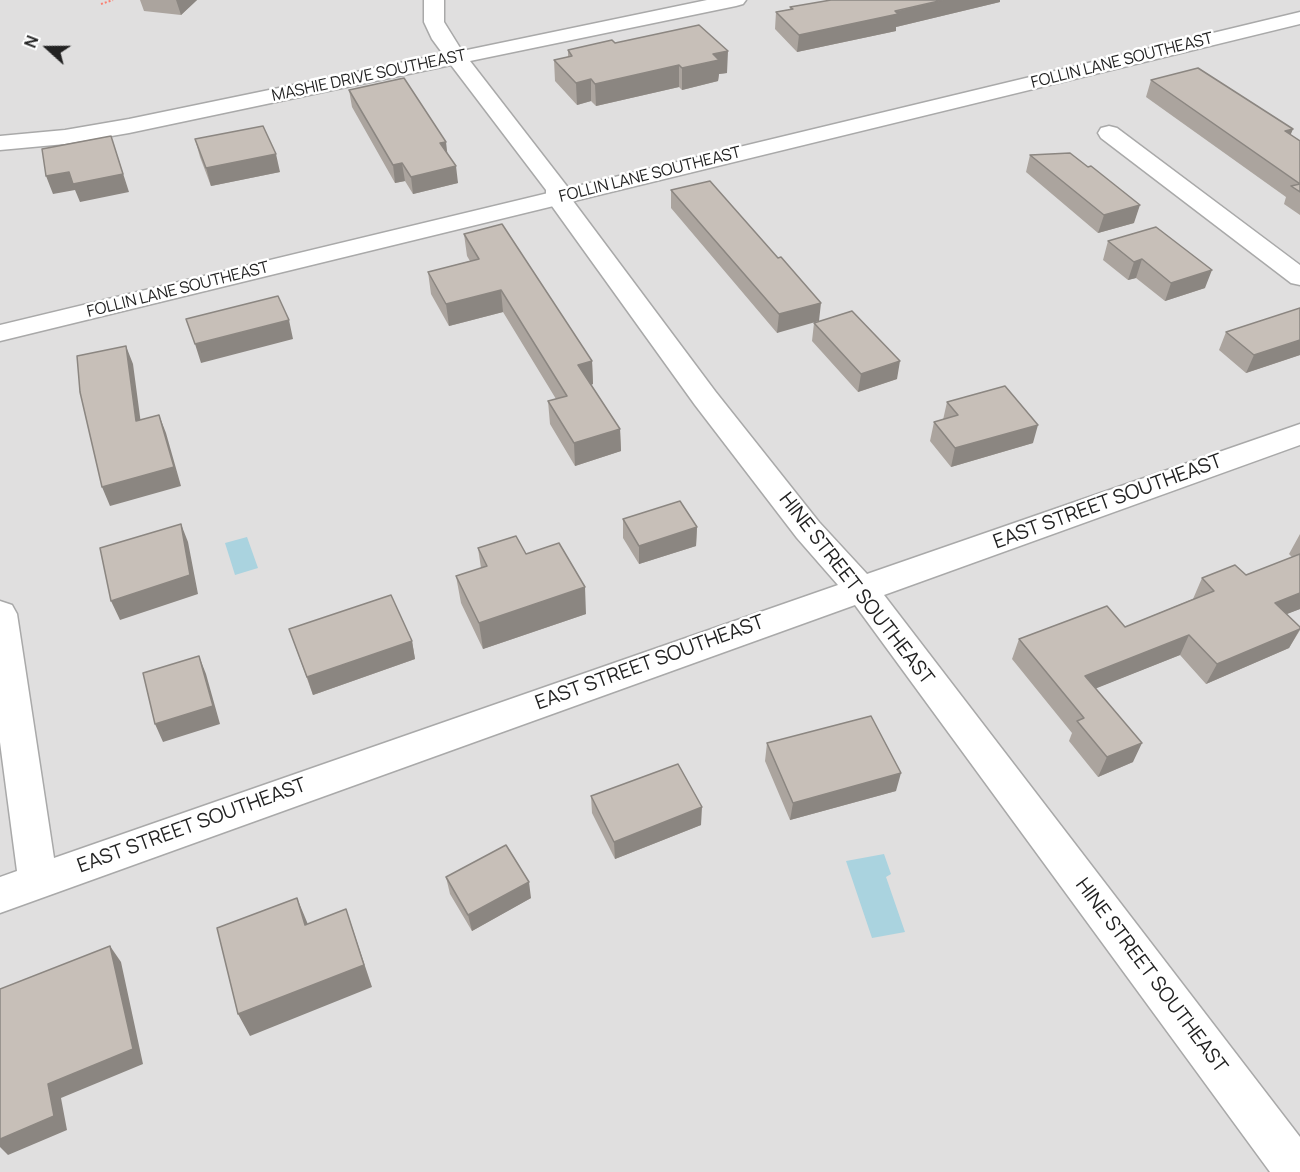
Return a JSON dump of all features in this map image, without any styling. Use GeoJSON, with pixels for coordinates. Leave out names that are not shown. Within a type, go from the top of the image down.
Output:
{"type":"FeatureCollection","features":[{"type":"Feature","properties":{"kind":"street","name":"HINE STREET SOUTHEAST"},"geometry":{"type":"LineString","coordinates":[[434,0],[435,22],[442,39],[558,190],[558,197],[705,398],[808,530],[860,588],[1299,1172]]}},
{"type":"Feature","properties":{"kind":"street","name":"MASHIE DRIVE SOUTHEAST"},"geometry":{"type":"LineString","coordinates":[[0,143],[65,137],[129,126],[736,0]]}},
{"type":"Feature","properties":{"kind":"street","name":"FOLLIN LANE SOUTHEAST"},"geometry":{"type":"LineString","coordinates":[[0,333],[1300,18]]}},
{"type":"Feature","properties":{"kind":"street"},"geometry":{"type":"LineString","coordinates":[[1108,133],[1300,277]]}},
{"type":"Feature","properties":{"kind":"street","name":"EAST STREET SOUTHEAST"},"geometry":{"type":"LineString","coordinates":[[0,895],[860,588],[1300,434]]}},
{"type":"Feature","properties":{"kind":"street"},"geometry":{"type":"LineString","coordinates":[[0,614],[38,881]]}},
{"type":"Feature","properties":{"kind":"path"},"geometry":{"type":"LineString","coordinates":[[101,4],[113,0]]}},
{"type":"Feature","properties":{"kind":"shaded area"},"geometry":{"type":"Polygon","coordinates":[[[0,0],[1300,0],[1300,1172],[0,1172],[0,0]]]}},
{"type":"Feature","properties":{"kind":"water"},"geometry":{"type":"Polygon","coordinates":[[[247,537],[258,568],[235,575],[225,543],[247,537]]]}},
{"type":"Feature","properties":{"kind":"water"},"geometry":{"type":"Polygon","coordinates":[[[884,854],[891,874],[886,877],[905,932],[872,938],[846,861],[884,854]]]}},
{"type":"Feature","properties":{"kind":"building"},"geometry":{"type":"Polygon","coordinates":[[[831,0],[943,0],[895,11],[898,14],[799,35],[776,12],[793,9],[790,7],[831,0]]]}},
{"type":"Feature","properties":{"kind":"building"},"geometry":{"type":"Polygon","coordinates":[[[699,25],[728,51],[713,54],[719,60],[682,68],[679,65],[595,84],[591,79],[576,83],[554,60],[572,56],[568,50],[612,40],[615,43],[699,25]]]}},
{"type":"Feature","properties":{"kind":"building"},"geometry":{"type":"Polygon","coordinates":[[[1198,68],[1293,129],[1285,131],[1300,141],[1300,184],[1151,80],[1198,68]]]}},
{"type":"Feature","properties":{"kind":"building"},"geometry":{"type":"Polygon","coordinates":[[[404,78],[446,142],[440,143],[456,166],[411,177],[402,163],[393,165],[349,90],[404,78]]]}},
{"type":"Feature","properties":{"kind":"building"},"geometry":{"type":"Polygon","coordinates":[[[263,126],[276,154],[206,168],[195,139],[263,126]]]}},
{"type":"Feature","properties":{"kind":"building"},"geometry":{"type":"Polygon","coordinates":[[[111,136],[123,174],[73,184],[69,172],[46,176],[42,149],[111,136]]]}},
{"type":"Feature","properties":{"kind":"building"},"geometry":{"type":"Polygon","coordinates":[[[1070,153],[1088,167],[1091,166],[1140,205],[1104,215],[1030,155],[1070,153]]]}},
{"type":"Feature","properties":{"kind":"building"},"geometry":{"type":"Polygon","coordinates":[[[710,181],[821,303],[779,314],[671,190],[710,181]]]}},
{"type":"Feature","properties":{"kind":"building"},"geometry":{"type":"Polygon","coordinates":[[[1300,184],[1300,192],[1291,186],[1300,184]]]}},
{"type":"Feature","properties":{"kind":"building"},"geometry":{"type":"Polygon","coordinates":[[[502,224],[592,361],[578,365],[620,429],[574,443],[548,401],[567,396],[501,290],[446,304],[428,272],[479,259],[464,234],[502,224]]]}},
{"type":"Feature","properties":{"kind":"building"},"geometry":{"type":"Polygon","coordinates":[[[1156,227],[1212,270],[1171,283],[1142,259],[1134,262],[1108,241],[1156,227]]]}},
{"type":"Feature","properties":{"kind":"building"},"geometry":{"type":"Polygon","coordinates":[[[278,296],[289,320],[195,344],[186,319],[278,296]]]}},
{"type":"Feature","properties":{"kind":"building"},"geometry":{"type":"Polygon","coordinates":[[[1300,308],[1300,340],[1254,355],[1226,332],[1300,308]]]}},
{"type":"Feature","properties":{"kind":"building"},"geometry":{"type":"Polygon","coordinates":[[[852,311],[900,361],[861,374],[814,323],[852,311]]]}},
{"type":"Feature","properties":{"kind":"building"},"geometry":{"type":"Polygon","coordinates":[[[126,346],[136,421],[159,415],[174,467],[102,487],[80,392],[77,356],[126,346]]]}},
{"type":"Feature","properties":{"kind":"building"},"geometry":{"type":"Polygon","coordinates":[[[1005,386],[1038,425],[955,448],[934,422],[958,415],[947,402],[1005,386]]]}},
{"type":"Feature","properties":{"kind":"building"},"geometry":{"type":"Polygon","coordinates":[[[680,501],[697,527],[639,546],[623,519],[680,501]]]}},
{"type":"Feature","properties":{"kind":"building"},"geometry":{"type":"Polygon","coordinates":[[[181,524],[190,575],[111,601],[100,548],[181,524]]]}},
{"type":"Feature","properties":{"kind":"building"},"geometry":{"type":"Polygon","coordinates":[[[516,536],[526,554],[559,543],[585,587],[479,623],[456,576],[487,566],[478,548],[516,536]]]}},
{"type":"Feature","properties":{"kind":"building"},"geometry":{"type":"Polygon","coordinates":[[[1300,554],[1300,593],[1275,603],[1300,629],[1217,664],[1189,635],[1085,676],[1142,743],[1107,757],[1077,721],[1084,718],[1019,639],[1107,606],[1125,627],[1214,591],[1202,578],[1235,565],[1246,575],[1300,554]]]}},
{"type":"Feature","properties":{"kind":"building"},"geometry":{"type":"Polygon","coordinates":[[[391,595],[412,641],[307,677],[289,629],[391,595]]]}},
{"type":"Feature","properties":{"kind":"building"},"geometry":{"type":"Polygon","coordinates":[[[199,656],[213,706],[155,724],[143,673],[199,656]]]}},
{"type":"Feature","properties":{"kind":"building"},"geometry":{"type":"Polygon","coordinates":[[[871,716],[901,773],[793,803],[767,743],[871,716]]]}},
{"type":"Feature","properties":{"kind":"building"},"geometry":{"type":"Polygon","coordinates":[[[678,764],[702,807],[614,842],[591,796],[678,764]]]}},
{"type":"Feature","properties":{"kind":"building"},"geometry":{"type":"Polygon","coordinates":[[[506,845],[529,882],[468,915],[446,877],[506,845]]]}},
{"type":"Feature","properties":{"kind":"building"},"geometry":{"type":"Polygon","coordinates":[[[297,898],[305,925],[346,909],[364,965],[238,1014],[217,928],[297,898]]]}},
{"type":"Feature","properties":{"kind":"building"},"geometry":{"type":"Polygon","coordinates":[[[110,946],[133,1049],[48,1084],[54,1116],[0,1139],[0,989],[110,946]]]}}]}
